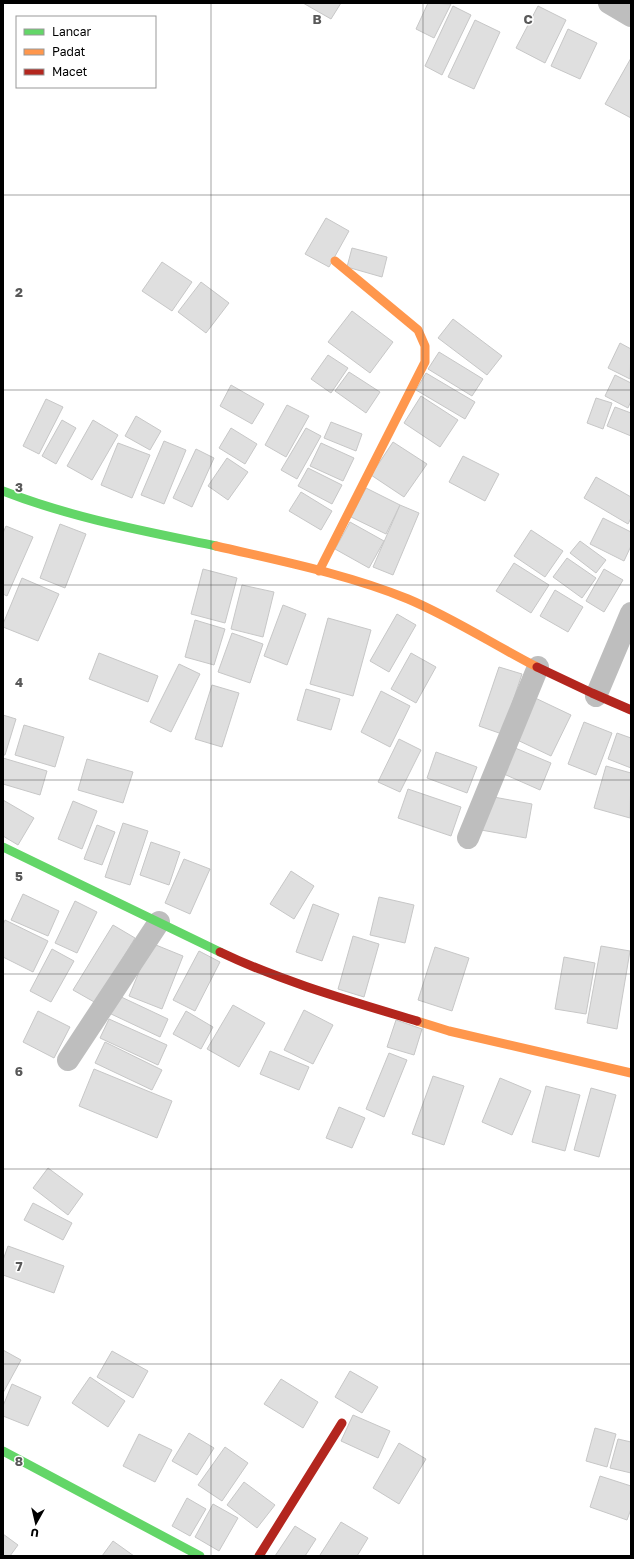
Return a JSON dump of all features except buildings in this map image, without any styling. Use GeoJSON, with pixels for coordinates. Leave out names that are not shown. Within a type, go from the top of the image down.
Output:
{"type":"FeatureCollection","features":[{"type":"Feature","properties":{"kind":"street"},"geometry":{"type":"LineString","coordinates":[[609,3],[631,16]]}},
{"type":"Feature","properties":{"kind":"street"},"geometry":{"type":"LineString","coordinates":[[319,571],[425,362],[425,346],[418,330],[335,261]]}},
{"type":"Feature","properties":{"kind":"street"},"geometry":{"type":"LineString","coordinates":[[3,491],[27,501],[99,520],[319,571],[388,592],[420,604],[538,667],[596,696],[631,710]]}},
{"type":"Feature","properties":{"kind":"street"},"geometry":{"type":"LineString","coordinates":[[596,696],[631,613]]}},
{"type":"Feature","properties":{"kind":"street"},"geometry":{"type":"LineString","coordinates":[[468,838],[538,667]]}},
{"type":"Feature","properties":{"kind":"street"},"geometry":{"type":"LineString","coordinates":[[3,847],[243,963],[303,986],[449,1030],[631,1073]]}},
{"type":"Feature","properties":{"kind":"street"},"geometry":{"type":"LineString","coordinates":[[68,1060],[159,922]]}},
{"type":"Feature","properties":{"kind":"street"},"geometry":{"type":"LineString","coordinates":[[259,1556],[342,1423]]}},
{"type":"Feature","properties":{"kind":"street"},"geometry":{"type":"LineString","coordinates":[[3,1451],[200,1556]]}},
{"type":"Feature","properties":{"kind":"traffic: fast"},"geometry":{"type":"LineString","coordinates":[[3,491],[55,509],[82,516],[216,546]]}},
{"type":"Feature","properties":{"kind":"traffic: fast"},"geometry":{"type":"LineString","coordinates":[[3,847],[220,952]]}},
{"type":"Feature","properties":{"kind":"traffic: fast"},"geometry":{"type":"LineString","coordinates":[[3,1451],[200,1556]]}},
{"type":"Feature","properties":{"kind":"traffic: slow"},"geometry":{"type":"LineString","coordinates":[[319,571],[425,362],[425,346],[418,330],[335,261]]}},
{"type":"Feature","properties":{"kind":"traffic: slow"},"geometry":{"type":"LineString","coordinates":[[216,546],[337,575],[385,590],[425,606],[537,667]]}},
{"type":"Feature","properties":{"kind":"traffic: slow"},"geometry":{"type":"LineString","coordinates":[[417,1021],[449,1031],[631,1073]]}},
{"type":"Feature","properties":{"kind":"traffic: jam"},"geometry":{"type":"LineString","coordinates":[[537,667],[631,710]]}},
{"type":"Feature","properties":{"kind":"traffic: jam"},"geometry":{"type":"LineString","coordinates":[[220,952],[293,982],[417,1021]]}},
{"type":"Feature","properties":{"kind":"traffic: jam"},"geometry":{"type":"LineString","coordinates":[[259,1556],[342,1423]]}}]}
